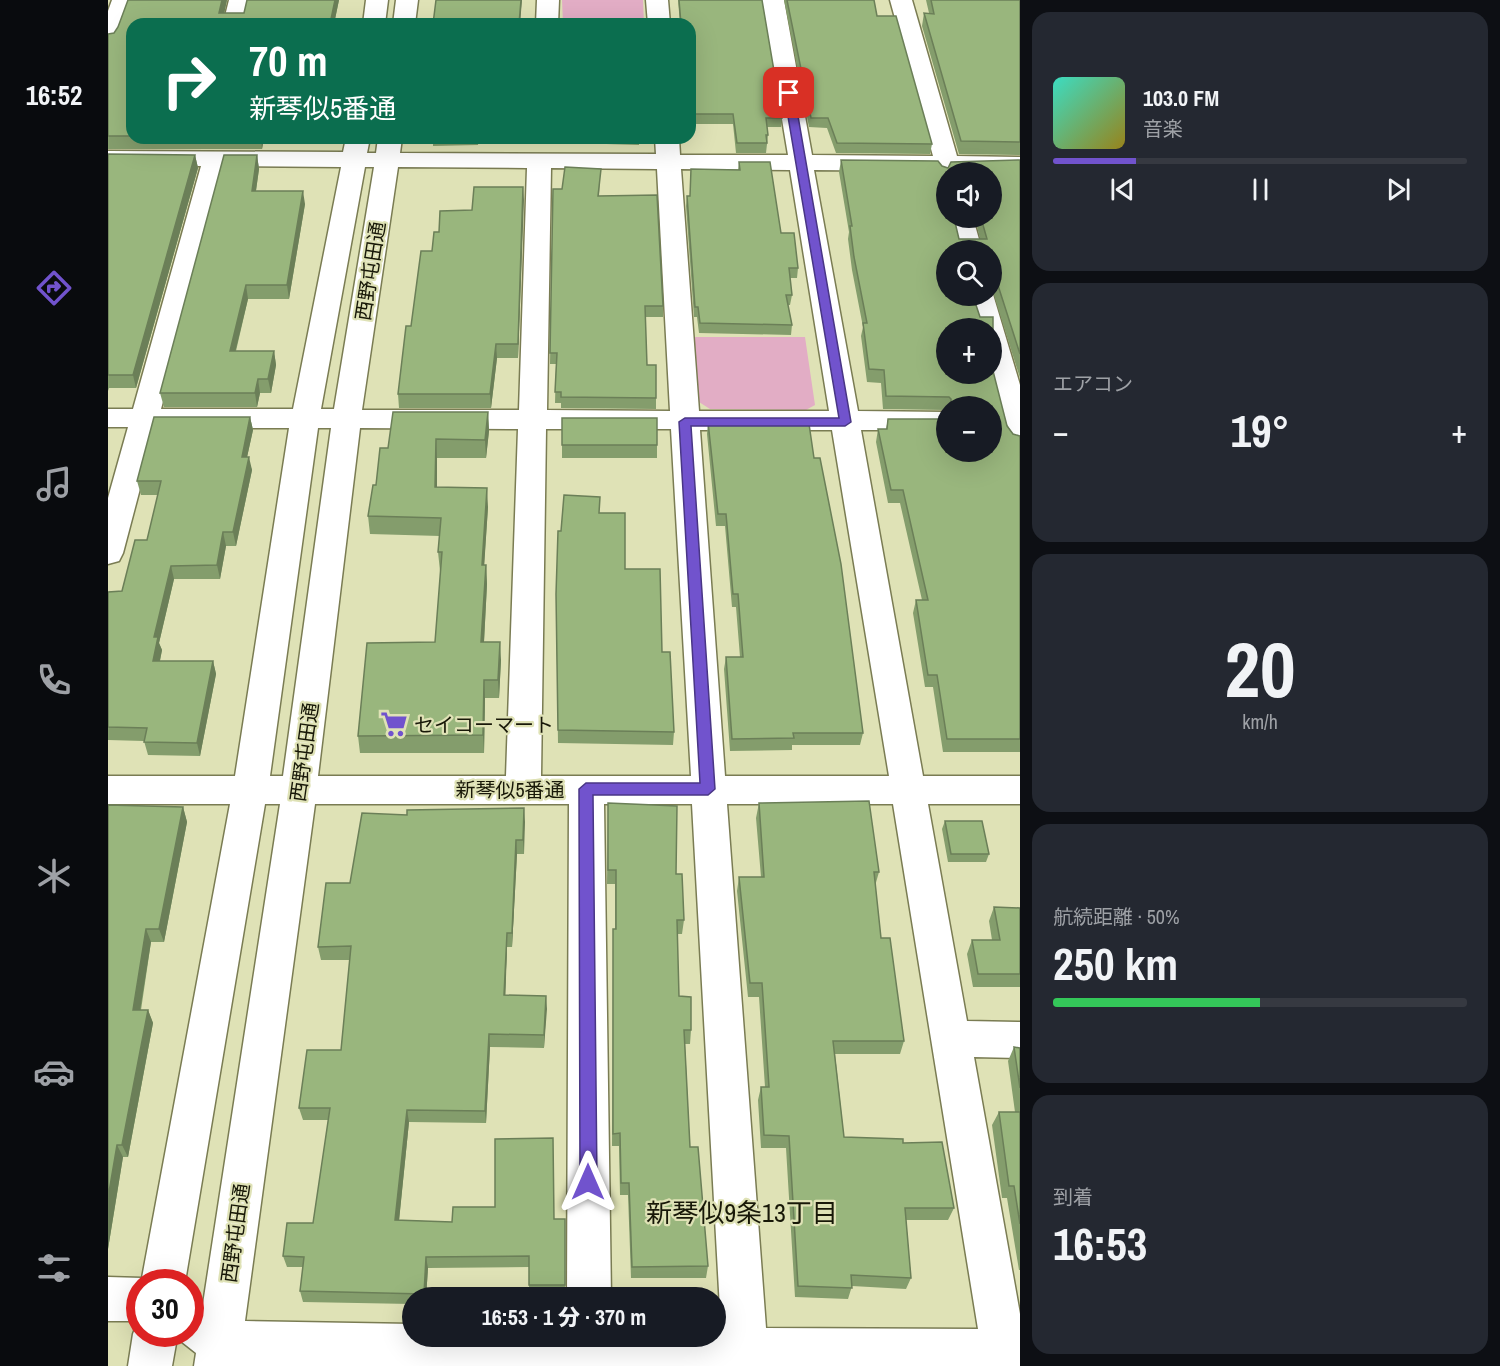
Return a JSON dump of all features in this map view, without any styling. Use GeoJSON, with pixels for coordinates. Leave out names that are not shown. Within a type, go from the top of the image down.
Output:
{"type":"FeatureCollection","features":[{"type":"Feature","properties":{"kind":"street"},"geometry":{"type":"LineString","coordinates":[[108,39],[123,0]]}},
{"type":"Feature","properties":{"kind":"street"},"geometry":{"type":"LineString","coordinates":[[236,18],[240,0]]}},
{"type":"Feature","properties":{"kind":"street"},"geometry":{"type":"LineString","coordinates":[[375,18],[377,0]]}},
{"type":"Feature","properties":{"kind":"street"},"geometry":{"type":"LineString","coordinates":[[405,18],[407,0]]}},
{"type":"Feature","properties":{"kind":"street"},"geometry":{"type":"LineString","coordinates":[[547,18],[548,0]]}},
{"type":"Feature","properties":{"kind":"street"},"geometry":{"type":"LineString","coordinates":[[657,0],[658,18]]}},
{"type":"Feature","properties":{"kind":"street"},"geometry":{"type":"LineString","coordinates":[[208,1344],[590,1351],[745,1358],[1010,1356],[908,790],[773,0]]}},
{"type":"Feature","properties":{"kind":"street"},"geometry":{"type":"LineString","coordinates":[[901,0],[946,162]]}},
{"type":"Feature","properties":{"kind":"street"},"geometry":{"type":"LineString","coordinates":[[108,158],[206,151],[373,149],[542,153],[668,150],[801,163],[936,168]]}},
{"type":"Feature","properties":{"kind":"street","name":"西野屯田通"},"geometry":{"type":"LineString","coordinates":[[208,1344],[299,789],[347,417],[373,149]]}},
{"type":"Feature","properties":{"kind":"street","name":"西野屯田通"},"geometry":{"type":"LineString","coordinates":[[165,1269],[250,789],[305,418],[373,149]]}},
{"type":"Feature","properties":{"kind":"street"},"geometry":{"type":"LineString","coordinates":[[668,150],[745,1358]]}},
{"type":"Feature","properties":{"kind":"street"},"geometry":{"type":"LineString","coordinates":[[108,553],[145,418],[206,151]]}},
{"type":"Feature","properties":{"kind":"street"},"geometry":{"type":"LineString","coordinates":[[523,789],[542,153]]}},
{"type":"Feature","properties":{"kind":"street"},"geometry":{"type":"LineString","coordinates":[[1002,165],[1020,164]]}},
{"type":"Feature","properties":{"kind":"street"},"geometry":{"type":"LineString","coordinates":[[1002,380],[1012,425]]}},
{"type":"Feature","properties":{"kind":"street"},"geometry":{"type":"LineString","coordinates":[[108,418],[347,417],[685,422],[936,421]]}},
{"type":"Feature","properties":{"kind":"street"},"geometry":{"type":"LineString","coordinates":[[586,789],[589,1287]]}},
{"type":"Feature","properties":{"kind":"street","name":"新琴似5番通"},"geometry":{"type":"LineString","coordinates":[[108,790],[1020,790]]}},
{"type":"Feature","properties":{"kind":"street"},"geometry":{"type":"LineString","coordinates":[[952,1039],[1020,1040]]}},
{"type":"Feature","properties":{"kind":"street"},"geometry":{"type":"LineString","coordinates":[[108,1299],[126,1299]]}},
{"type":"Feature","properties":{"kind":"street"},"geometry":{"type":"LineString","coordinates":[[150,1366],[153,1347]]}},
{"type":"Feature","properties":{"kind":"shaded area"},"geometry":{"type":"Polygon","coordinates":[[[562,0],[643,0],[644,18],[563,18],[562,0]]]}},
{"type":"Feature","properties":{"kind":"shaded area"},"geometry":{"type":"Polygon","coordinates":[[[693,337],[805,337],[815,405],[806,410],[710,409],[699,402],[693,337]]]}},
{"type":"Feature","properties":{"kind":"building"},"geometry":{"type":"Polygon","coordinates":[[[128,0],[222,0],[219,13],[244,13],[247,0],[335,0],[331,18],[126,18],[126,136],[108,136],[108,34],[114,33],[128,0]]]}},
{"type":"Feature","properties":{"kind":"building"},"geometry":{"type":"Polygon","coordinates":[[[436,0],[521,0],[520,18],[434,18],[436,0]]]}},
{"type":"Feature","properties":{"kind":"building"},"geometry":{"type":"Polygon","coordinates":[[[679,0],[762,0],[782,118],[766,118],[767,143],[737,143],[733,114],[696,114],[696,18],[680,18],[679,0]]]}},
{"type":"Feature","properties":{"kind":"building"},"geometry":{"type":"Polygon","coordinates":[[[787,0],[874,0],[877,16],[896,16],[932,144],[837,143],[828,118],[811,118],[787,0]]]}},
{"type":"Feature","properties":{"kind":"building"},"geometry":{"type":"Polygon","coordinates":[[[931,0],[1020,0],[1020,142],[961,141],[924,13],[934,14],[931,0]]]}},
{"type":"Feature","properties":{"kind":"building"},"geometry":{"type":"Polygon","coordinates":[[[108,154],[195,155],[133,375],[108,375],[108,154]]]}},
{"type":"Feature","properties":{"kind":"building"},"geometry":{"type":"Polygon","coordinates":[[[224,155],[257,155],[252,191],[303,191],[287,285],[246,285],[230,351],[274,351],[268,379],[258,379],[255,393],[160,393],[224,155]]]}},
{"type":"Feature","properties":{"kind":"building"},"geometry":{"type":"Polygon","coordinates":[[[841,160],[938,161],[936,162],[936,228],[956,228],[959,239],[987,239],[984,228],[1002,228],[1002,162],[951,162],[1020,160],[1020,354],[1002,298],[1002,240],[936,240],[936,306],[976,306],[980,317],[993,318],[936,318],[936,384],[996,384],[999,396],[886,396],[884,370],[869,369],[863,323],[867,323],[850,226],[852,226],[841,160]]]}},
{"type":"Feature","properties":{"kind":"building"},"geometry":{"type":"Polygon","coordinates":[[[739,162],[770,162],[781,233],[794,233],[798,268],[789,268],[792,295],[786,295],[792,325],[700,323],[698,307],[695,307],[687,196],[690,196],[691,169],[740,170],[739,162]]]}},
{"type":"Feature","properties":{"kind":"building"},"geometry":{"type":"Polygon","coordinates":[[[565,167],[601,169],[598,196],[657,195],[663,306],[645,306],[647,365],[656,365],[656,398],[561,397],[561,392],[555,392],[557,353],[550,353],[553,189],[562,189],[565,167]]]}},
{"type":"Feature","properties":{"kind":"building"},"geometry":{"type":"Polygon","coordinates":[[[474,187],[523,187],[518,344],[496,344],[490,394],[398,394],[406,326],[411,326],[421,251],[432,251],[434,232],[439,232],[440,211],[472,210],[474,187]]]}},
{"type":"Feature","properties":{"kind":"building"},"geometry":{"type":"Polygon","coordinates":[[[1002,406],[1007,426],[1013,434],[1020,436],[1020,739],[947,739],[937,675],[928,675],[916,600],[928,600],[903,490],[891,490],[878,429],[887,429],[888,419],[936,419],[936,462],[1002,462],[1002,406]]]}},
{"type":"Feature","properties":{"kind":"building"},"geometry":{"type":"Polygon","coordinates":[[[393,412],[488,412],[485,440],[436,439],[435,487],[487,488],[482,565],[486,565],[481,642],[500,642],[498,680],[484,680],[483,735],[358,736],[367,643],[435,642],[442,552],[438,552],[441,518],[368,516],[373,485],[376,485],[380,448],[388,448],[393,412]]]}},
{"type":"Feature","properties":{"kind":"building"},"geometry":{"type":"Polygon","coordinates":[[[154,417],[250,417],[242,457],[249,457],[233,532],[223,532],[217,565],[171,566],[154,637],[158,637],[153,661],[213,661],[197,743],[144,742],[147,728],[108,727],[108,592],[122,591],[135,540],[147,540],[161,481],[137,481],[154,417]]]}},
{"type":"Feature","properties":{"kind":"building"},"geometry":{"type":"Polygon","coordinates":[[[562,418],[657,418],[657,445],[562,445],[562,418]]]}},
{"type":"Feature","properties":{"kind":"building"},"geometry":{"type":"Polygon","coordinates":[[[708,422],[809,424],[814,458],[820,458],[841,564],[863,733],[793,733],[794,738],[732,739],[726,657],[743,657],[738,594],[733,594],[726,514],[718,514],[708,422]]]}},
{"type":"Feature","properties":{"kind":"building"},"geometry":{"type":"Polygon","coordinates":[[[564,495],[600,497],[599,513],[625,513],[625,569],[660,569],[662,652],[670,652],[674,732],[558,730],[556,594],[558,531],[561,531],[564,495]]]}},
{"type":"Feature","properties":{"kind":"building"},"geometry":{"type":"Polygon","coordinates":[[[869,801],[879,872],[874,872],[881,938],[890,938],[904,1041],[833,1041],[844,1137],[903,1139],[903,1143],[942,1142],[954,1208],[905,1208],[911,1278],[851,1275],[852,1288],[798,1286],[789,1136],[764,1135],[761,1087],[769,1087],[762,983],[750,983],[739,877],[764,877],[759,803],[869,801]]]}},
{"type":"Feature","properties":{"kind":"building"},"geometry":{"type":"Polygon","coordinates":[[[608,803],[677,806],[676,874],[682,874],[684,920],[677,920],[679,996],[691,997],[691,1030],[684,1030],[690,1147],[698,1147],[708,1266],[632,1267],[629,1183],[621,1183],[620,1133],[613,1134],[613,929],[616,929],[616,870],[608,870],[608,803]]]}},
{"type":"Feature","properties":{"kind":"building"},"geometry":{"type":"Polygon","coordinates":[[[108,805],[183,807],[159,929],[146,929],[133,1010],[148,1010],[122,1145],[117,1145],[108,1198],[108,805]]]}},
{"type":"Feature","properties":{"kind":"building"},"geometry":{"type":"Polygon","coordinates":[[[524,808],[523,840],[516,840],[512,933],[507,933],[504,995],[546,996],[544,1035],[489,1034],[485,1111],[407,1110],[395,1220],[452,1222],[453,1207],[495,1207],[495,1139],[553,1138],[554,1219],[565,1219],[565,1285],[529,1285],[529,1256],[426,1257],[424,1287],[402,1287],[402,1293],[300,1291],[304,1257],[283,1256],[287,1223],[313,1223],[330,1108],[299,1108],[307,1050],[341,1050],[351,946],[318,947],[326,883],[350,883],[362,813],[407,815],[407,810],[524,808]]]}},
{"type":"Feature","properties":{"kind":"building"},"geometry":{"type":"Polygon","coordinates":[[[945,821],[982,821],[989,854],[951,854],[945,821]]]}},
{"type":"Feature","properties":{"kind":"building"},"geometry":{"type":"Polygon","coordinates":[[[994,907],[1020,908],[1020,974],[978,974],[972,940],[1000,940],[994,907]]]}},
{"type":"Feature","properties":{"kind":"building"},"geometry":{"type":"Polygon","coordinates":[[[1014,1047],[1020,1048],[1020,1088],[1014,1047]]]}},
{"type":"Feature","properties":{"kind":"building"},"geometry":{"type":"Polygon","coordinates":[[[999,1112],[1020,1112],[1020,1224],[1014,1186],[1009,1186],[999,1112]]]}},
{"type":"Feature","properties":{"kind":"place","name":"セイコーマート"},"geometry":{"type":"Point","coordinates":[394,724]}},
{"type":"Feature","properties":{"kind":"district","name":"新琴似9条13丁目"},"geometry":{"type":"Point","coordinates":[742,1212]}},
{"type":"Feature","properties":{"kind":"route"},"geometry":{"type":"LineString","coordinates":[[588,1182],[586,789],[708,789],[685,422],[845,422],[789,93]]}}]}
